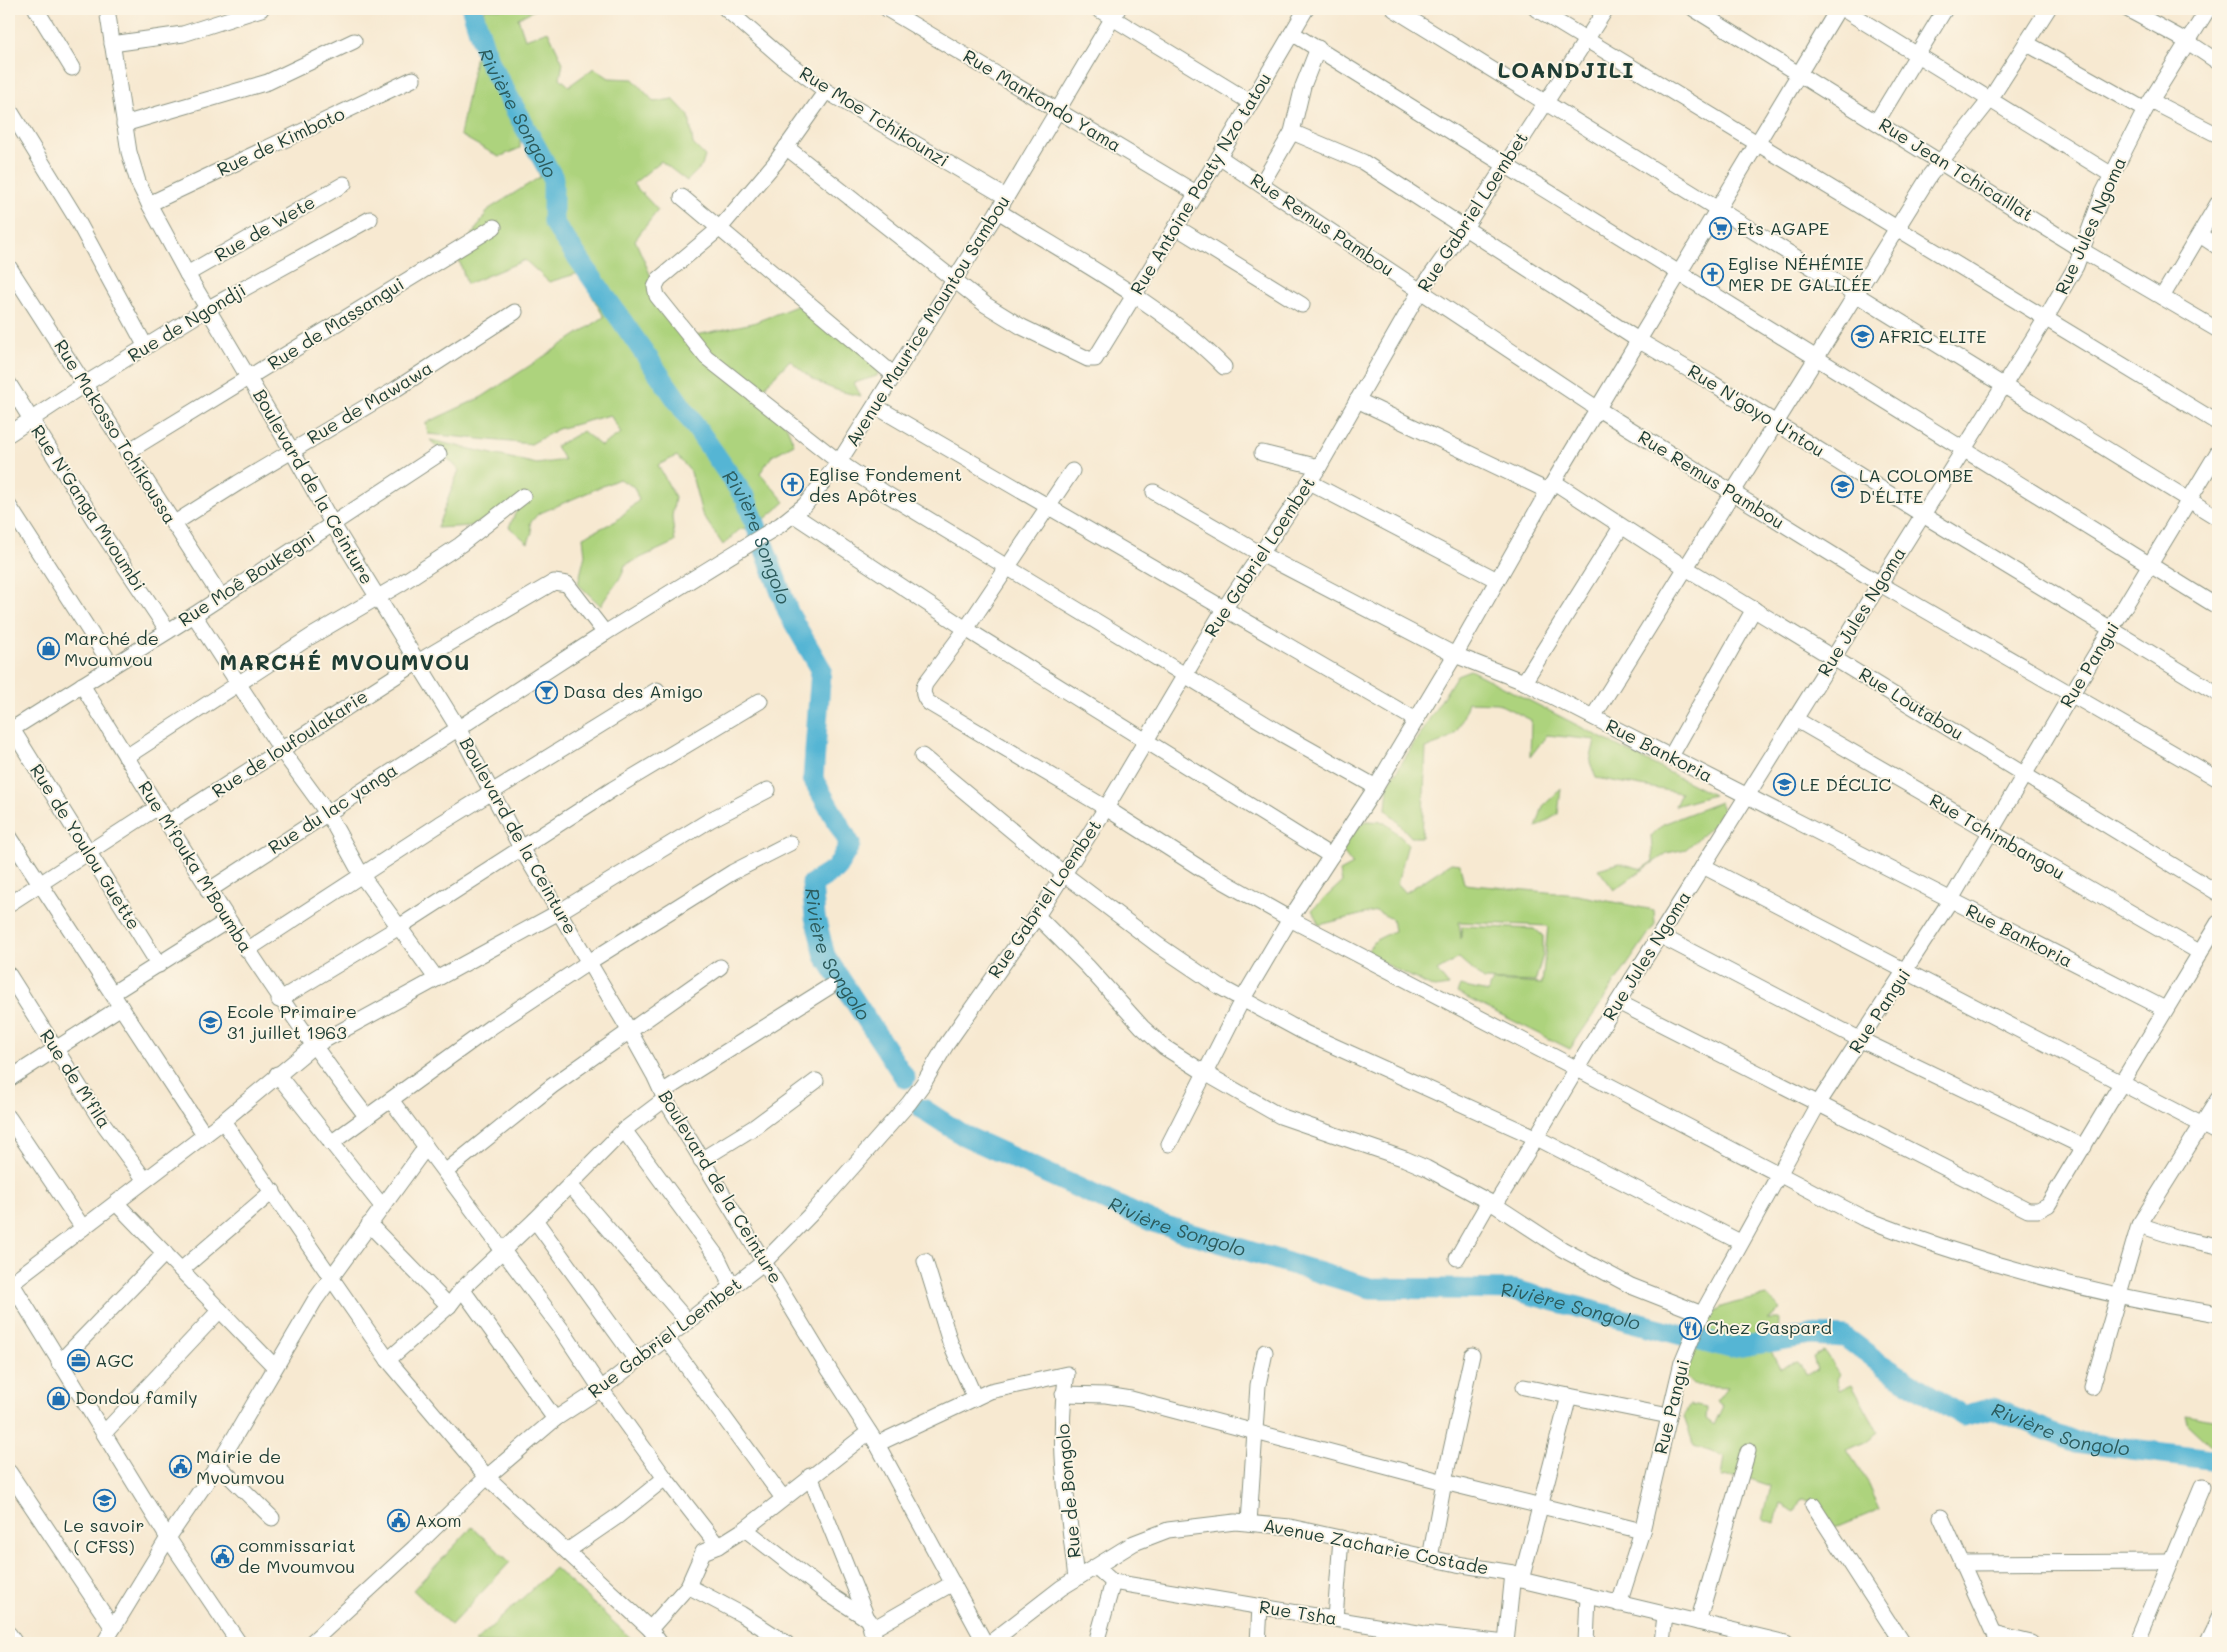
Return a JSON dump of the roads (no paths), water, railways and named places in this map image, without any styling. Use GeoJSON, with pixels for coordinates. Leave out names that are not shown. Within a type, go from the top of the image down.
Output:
{"type":"FeatureCollection","features":[{"type":"Feature","properties":{"kind":"street"},"geometry":{"type":"LineString","coordinates":[[36,9],[72,68]]}},
{"type":"Feature","properties":{"kind":"street","name":"Boulevard de la Ceinture"},"geometry":{"type":"LineString","coordinates":[[107,9],[124,124],[138,182],[149,204],[207,309],[249,377],[332,523],[416,663],[458,728],[521,848],[629,1030],[663,1096],[873,1438],[985,1643]]}},
{"type":"Feature","properties":{"kind":"street"},"geometry":{"type":"LineString","coordinates":[[112,44],[183,34],[260,9]]}},
{"type":"Feature","properties":{"kind":"street","name":"Rue Moe Tchikounzi"},"geometry":{"type":"LineString","coordinates":[[726,9],[786,62],[826,91],[1006,197]]}},
{"type":"Feature","properties":{"kind":"street","name":"Rue Mankondo Yama"},"geometry":{"type":"LineString","coordinates":[[888,9],[1196,193]]}},
{"type":"Feature","properties":{"kind":"street"},"geometry":{"type":"LineString","coordinates":[[1098,9],[1115,13],[1250,102]]}},
{"type":"Feature","properties":{"kind":"street","name":"Rue Antoine Poaty Nzo tatou"},"geometry":{"type":"LineString","coordinates":[[955,279],[986,305],[1022,327],[1088,359],[1095,359],[1219,157],[1306,9]]}},
{"type":"Feature","properties":{"kind":"street"},"geometry":{"type":"LineString","coordinates":[[1394,9],[1717,210],[2004,384],[2218,518]]}},
{"type":"Feature","properties":{"kind":"street"},"geometry":{"type":"LineString","coordinates":[[1536,9],[1758,142],[2218,423]]}},
{"type":"Feature","properties":{"kind":"street","name":"Rue Gabriel Loembet"},"geometry":{"type":"LineString","coordinates":[[311,1643],[407,1555],[487,1477],[555,1419],[601,1389],[764,1262],[812,1213],[909,1103],[924,1084],[946,1045],[1037,916],[1064,874],[1106,808],[1224,609],[1310,482],[1420,291],[1464,229],[1606,9]]}},
{"type":"Feature","properties":{"kind":"street","name":"Rue Jean Tchicaillat"},"geometry":{"type":"LineString","coordinates":[[1694,9],[1942,161],[2083,251],[2218,330]]}},
{"type":"Feature","properties":{"kind":"street"},"geometry":{"type":"LineString","coordinates":[[1169,1144],[1242,1000],[1290,920],[1376,787],[1455,655],[1551,486],[1838,9]]}},
{"type":"Feature","properties":{"kind":"street"},"geometry":{"type":"LineString","coordinates":[[1843,9],[1989,101],[2112,175]]}},
{"type":"Feature","properties":{"kind":"street"},"geometry":{"type":"LineString","coordinates":[[1877,121],[1945,9]]}},
{"type":"Feature","properties":{"kind":"street"},"geometry":{"type":"LineString","coordinates":[[1593,717],[1897,228],[1942,161],[1989,101],[2048,9]]}},
{"type":"Feature","properties":{"kind":"street"},"geometry":{"type":"LineString","coordinates":[[2127,9],[2188,42],[2218,62]]}},
{"type":"Feature","properties":{"kind":"street","name":"Rue Jules Ngoma"},"geometry":{"type":"LineString","coordinates":[[1457,1258],[1537,1138],[1618,1002],[2046,318],[2083,251],[2112,175],[2148,106],[2208,9]]}},
{"type":"Feature","properties":{"kind":"street","name":"Avenue Maurice Mountou Sambou"},"geometry":{"type":"LineString","coordinates":[[458,728],[605,633],[780,525],[806,505],[840,462],[998,211],[1115,13]]}},
{"type":"Feature","properties":{"kind":"street"},"geometry":{"type":"LineString","coordinates":[[1292,33],[2218,607]]}},
{"type":"Feature","properties":{"kind":"street"},"geometry":{"type":"LineString","coordinates":[[124,124],[268,82],[354,41]]}},
{"type":"Feature","properties":{"kind":"street"},"geometry":{"type":"LineString","coordinates":[[2026,43],[2148,106],[2218,135]]}},
{"type":"Feature","properties":{"kind":"street"},"geometry":{"type":"LineString","coordinates":[[1262,185],[1292,132],[1303,86],[1318,48]]}},
{"type":"Feature","properties":{"kind":"street","name":"Rue de Kimboto"},"geometry":{"type":"LineString","coordinates":[[149,204],[413,79]]}},
{"type":"Feature","properties":{"kind":"street"},"geometry":{"type":"LineString","coordinates":[[826,91],[775,163],[720,228],[659,279],[655,287],[657,296],[706,357],[840,462],[922,518],[1007,565],[1282,734],[1376,787]]}},
{"type":"Feature","properties":{"kind":"street"},"geometry":{"type":"LineString","coordinates":[[9,108],[76,218],[146,347]]}},
{"type":"Feature","properties":{"kind":"street","name":"Rue N'goyo U'ntou"},"geometry":{"type":"LineString","coordinates":[[1292,132],[1363,162],[1638,340],[1712,383],[1774,424],[2218,694]]}},
{"type":"Feature","properties":{"kind":"street"},"geometry":{"type":"LineString","coordinates":[[786,147],[955,279]]}},
{"type":"Feature","properties":{"kind":"street","name":"Rue Remus Pambou"},"geometry":{"type":"LineString","coordinates":[[1219,157],[1598,409],[1880,584],[2218,779]]}},
{"type":"Feature","properties":{"kind":"street","name":"Rue de Wete"},"geometry":{"type":"LineString","coordinates":[[187,274],[344,184]]}},
{"type":"Feature","properties":{"kind":"street"},"geometry":{"type":"LineString","coordinates":[[682,197],[894,375]]}},
{"type":"Feature","properties":{"kind":"street"},"geometry":{"type":"LineString","coordinates":[[2162,297],[2218,203]]}},
{"type":"Feature","properties":{"kind":"street"},"geometry":{"type":"LineString","coordinates":[[998,211],[1134,296],[1204,347],[1224,367]]}},
{"type":"Feature","properties":{"kind":"street","name":"Rue de Ngondji"},"geometry":{"type":"LineString","coordinates":[[9,434],[84,384],[207,309],[370,219]]}},
{"type":"Feature","properties":{"kind":"street","name":"Rue de Massangui"},"geometry":{"type":"LineString","coordinates":[[127,452],[494,227]]}},
{"type":"Feature","properties":{"kind":"street"},"geometry":{"type":"LineString","coordinates":[[1176,227],[1302,305]]}},
{"type":"Feature","properties":{"kind":"street"},"geometry":{"type":"LineString","coordinates":[[2200,236],[2218,247]]}},
{"type":"Feature","properties":{"kind":"street","name":"Rue Makosso Tchikoussa"},"geometry":{"type":"LineString","coordinates":[[9,267],[221,597]]}},
{"type":"Feature","properties":{"kind":"street","name":"Rue de Mawawa"},"geometry":{"type":"LineString","coordinates":[[173,524],[396,389],[515,312]]}},
{"type":"Feature","properties":{"kind":"street","name":"Rue N'Ganga Mvoumbi"},"geometry":{"type":"LineString","coordinates":[[9,384],[94,520],[168,631]]}},
{"type":"Feature","properties":{"kind":"street","name":"Rue Loutabou"},"geometry":{"type":"LineString","coordinates":[[1357,400],[1551,486],[1833,656],[2218,893]]}},
{"type":"Feature","properties":{"kind":"street"},"geometry":{"type":"LineString","coordinates":[[875,406],[1416,720]]}},
{"type":"Feature","properties":{"kind":"street","name":"Rue Pangui"},"geometry":{"type":"LineString","coordinates":[[1619,1604],[1642,1531],[1687,1346],[1699,1320],[1740,1242],[1818,1104],[1906,971],[1950,900],[2218,452]]}},
{"type":"Feature","properties":{"kind":"street"},"geometry":{"type":"LineString","coordinates":[[1262,453],[1319,467]]}},
{"type":"Feature","properties":{"kind":"street","name":"Rue Moê Boukegni"},"geometry":{"type":"LineString","coordinates":[[10,730],[194,615],[439,454]]}},
{"type":"Feature","properties":{"kind":"street"},"geometry":{"type":"LineString","coordinates":[[1072,471],[1007,565],[966,629],[926,684],[923,691],[924,698],[1106,808],[1200,868],[1290,920],[1576,1070],[1680,1121],[1863,1218],[1924,1242],[2027,1273],[2167,1306],[2218,1314]]}},
{"type":"Feature","properties":{"kind":"street"},"geometry":{"type":"LineString","coordinates":[[1310,482],[1497,580]]}},
{"type":"Feature","properties":{"kind":"street","name":"Rue Bankoria"},"geometry":{"type":"LineString","coordinates":[[1154,492],[1261,554],[1455,655],[1524,682],[2165,1009]]}},
{"type":"Feature","properties":{"kind":"street"},"geometry":{"type":"LineString","coordinates":[[126,757],[376,596],[402,583],[460,544],[523,496]]}},
{"type":"Feature","properties":{"kind":"street"},"geometry":{"type":"LineString","coordinates":[[9,506],[112,666]]}},
{"type":"Feature","properties":{"kind":"street"},"geometry":{"type":"LineString","coordinates":[[794,515],[966,629],[1146,739],[1331,856]]}},
{"type":"Feature","properties":{"kind":"street"},"geometry":{"type":"LineString","coordinates":[[1524,682],[1620,527]]}},
{"type":"Feature","properties":{"kind":"street","name":"Rue de loufoulakarie"},"geometry":{"type":"LineString","coordinates":[[167,823],[282,751],[416,663],[554,582],[567,584],[605,633]]}},
{"type":"Feature","properties":{"kind":"street"},"geometry":{"type":"LineString","coordinates":[[1671,756],[1754,609]]}},
{"type":"Feature","properties":{"kind":"street"},"geometry":{"type":"LineString","coordinates":[[194,615],[282,751],[328,814],[362,876],[436,978]]}},
{"type":"Feature","properties":{"kind":"street","name":"Rue M'fouka M'Boumba"},"geometry":{"type":"LineString","coordinates":[[82,685],[227,921],[312,1046],[367,1117]]}},
{"type":"Feature","properties":{"kind":"street"},"geometry":{"type":"LineString","coordinates":[[247,950],[657,690]]}},
{"type":"Feature","properties":{"kind":"street"},"geometry":{"type":"LineString","coordinates":[[280,1000],[399,927],[613,789],[760,701]]}},
{"type":"Feature","properties":{"kind":"street","name":"Rue Tchimbangou"},"geometry":{"type":"LineString","coordinates":[[1795,720],[2199,952]]}},
{"type":"Feature","properties":{"kind":"street","name":"Rue du lac yanga"},"geometry":{"type":"LineString","coordinates":[[208,890],[458,728]]}},
{"type":"Feature","properties":{"kind":"street","name":"Rue de Youlou Guette"},"geometry":{"type":"LineString","coordinates":[[10,730],[90,852],[159,965]]}},
{"type":"Feature","properties":{"kind":"street"},"geometry":{"type":"LineString","coordinates":[[922,756],[1064,874],[1158,945],[1242,1000],[1305,1033],[1537,1138],[1740,1242]]}},
{"type":"Feature","properties":{"kind":"street"},"geometry":{"type":"LineString","coordinates":[[240,1643],[168,1538],[10,1281],[223,1121],[312,1046],[559,912],[710,820],[768,790]]}},
{"type":"Feature","properties":{"kind":"street"},"geometry":{"type":"LineString","coordinates":[[9,904],[158,807]]}},
{"type":"Feature","properties":{"kind":"street"},"geometry":{"type":"LineString","coordinates":[[9,836],[204,1134]]}},
{"type":"Feature","properties":{"kind":"street"},"geometry":{"type":"LineString","coordinates":[[331,1143],[492,1027],[589,962],[733,872],[790,843]]}},
{"type":"Feature","properties":{"kind":"street"},"geometry":{"type":"LineString","coordinates":[[1703,866],[2121,1081],[2218,1133]]}},
{"type":"Feature","properties":{"kind":"street"},"geometry":{"type":"LineString","coordinates":[[1037,916],[1088,967],[1142,1027],[1164,1047],[1205,1073],[1280,1116],[1406,1159],[1492,1203],[1562,1249],[1699,1320]]}},
{"type":"Feature","properties":{"kind":"street"},"geometry":{"type":"LineString","coordinates":[[113,993],[227,921]]}},
{"type":"Feature","properties":{"kind":"street"},"geometry":{"type":"LineString","coordinates":[[1618,1002],[2028,1210],[2038,1210],[2048,1205],[2084,1147],[2121,1081],[2218,923]]}},
{"type":"Feature","properties":{"kind":"street"},"geometry":{"type":"LineString","coordinates":[[1661,936],[1861,1040],[2084,1147]]}},
{"type":"Feature","properties":{"kind":"street"},"geometry":{"type":"LineString","coordinates":[[444,1172],[552,1086],[720,967]]}},
{"type":"Feature","properties":{"kind":"street","name":"Rue de M'fila"},"geometry":{"type":"LineString","coordinates":[[9,975],[55,1050],[144,1180]]}},
{"type":"Feature","properties":{"kind":"street"},"geometry":{"type":"LineString","coordinates":[[388,1360],[449,1306],[462,1289],[501,1250],[535,1220],[624,1130],[663,1096],[829,987]]}},
{"type":"Feature","properties":{"kind":"street"},"geometry":{"type":"LineString","coordinates":[[9,1079],[121,1007]]}},
{"type":"Feature","properties":{"kind":"street"},"geometry":{"type":"LineString","coordinates":[[277,1074],[382,1206]]}},
{"type":"Feature","properties":{"kind":"street"},"geometry":{"type":"LineString","coordinates":[[701,1160],[753,1128],[816,1081]]}},
{"type":"Feature","properties":{"kind":"street"},"geometry":{"type":"LineString","coordinates":[[2092,1387],[2139,1225],[2218,1099]]}},
{"type":"Feature","properties":{"kind":"street"},"geometry":{"type":"LineString","coordinates":[[392,1100],[501,1250],[562,1330],[601,1389],[665,1478],[718,1546]]}},
{"type":"Feature","properties":{"kind":"street"},"geometry":{"type":"LineString","coordinates":[[9,1118],[83,1228]]}},
{"type":"Feature","properties":{"kind":"street"},"geometry":{"type":"LineString","coordinates":[[223,1121],[388,1360],[487,1477],[650,1630],[660,1643]]}},
{"type":"Feature","properties":{"kind":"street"},"geometry":{"type":"LineString","coordinates":[[624,1130],[718,1258],[732,1287]]}},
{"type":"Feature","properties":{"kind":"street"},"geometry":{"type":"LineString","coordinates":[[104,1643],[168,1538],[218,1465],[315,1300],[426,1147]]}},
{"type":"Feature","properties":{"kind":"street"},"geometry":{"type":"LineString","coordinates":[[570,1185],[688,1322]]}},
{"type":"Feature","properties":{"kind":"street"},"geometry":{"type":"LineString","coordinates":[[181,1270],[273,1191]]}},
{"type":"Feature","properties":{"kind":"street"},"geometry":{"type":"LineString","coordinates":[[116,1203],[275,1367]]}},
{"type":"Feature","properties":{"kind":"street"},"geometry":{"type":"LineString","coordinates":[[535,1220],[637,1361]]}},
{"type":"Feature","properties":{"kind":"street"},"geometry":{"type":"LineString","coordinates":[[369,1224],[449,1306]]}},
{"type":"Feature","properties":{"kind":"street"},"geometry":{"type":"LineString","coordinates":[[2139,1225],[2179,1238],[2218,1246]]}},
{"type":"Feature","properties":{"kind":"street"},"geometry":{"type":"LineString","coordinates":[[60,1363],[165,1253]]}},
{"type":"Feature","properties":{"kind":"street"},"geometry":{"type":"LineString","coordinates":[[650,1630],[688,1586],[703,1552],[718,1546],[745,1529],[810,1476],[873,1438],[976,1398],[950,1342],[925,1261]]}},
{"type":"Feature","properties":{"kind":"street"},"geometry":{"type":"LineString","coordinates":[[462,1289],[555,1419]]}},
{"type":"Feature","properties":{"kind":"street"},"geometry":{"type":"LineString","coordinates":[[104,1433],[220,1310]]}},
{"type":"Feature","properties":{"kind":"street"},"geometry":{"type":"LineString","coordinates":[[666,1338],[783,1498]]}},
{"type":"Feature","properties":{"kind":"street"},"geometry":{"type":"LineString","coordinates":[[1249,1523],[1258,1385],[1265,1352]]}},
{"type":"Feature","properties":{"kind":"street"},"geometry":{"type":"LineString","coordinates":[[1430,1558],[1444,1482],[1472,1355]]}},
{"type":"Feature","properties":{"kind":"street","name":"Rue de Bongolo"},"geometry":{"type":"LineString","coordinates":[[976,1398],[990,1391],[1067,1374],[1063,1394],[1062,1448],[1076,1579]]}},
{"type":"Feature","properties":{"kind":"street"},"geometry":{"type":"LineString","coordinates":[[1524,1387],[1669,1416]]}},
{"type":"Feature","properties":{"kind":"street"},"geometry":{"type":"LineString","coordinates":[[1063,1394],[1106,1395],[1131,1399],[1444,1482],[1642,1531]]}},
{"type":"Feature","properties":{"kind":"street"},"geometry":{"type":"LineString","coordinates":[[1506,1643],[1517,1576],[1540,1505],[1568,1396]]}},
{"type":"Feature","properties":{"kind":"street"},"geometry":{"type":"LineString","coordinates":[[1698,1622],[1748,1450]]}},
{"type":"Feature","properties":{"kind":"street"},"geometry":{"type":"LineString","coordinates":[[218,1465],[272,1518]]}},
{"type":"Feature","properties":{"kind":"street"},"geometry":{"type":"LineString","coordinates":[[9,1472],[113,1628]]}},
{"type":"Feature","properties":{"kind":"street"},"geometry":{"type":"LineString","coordinates":[[810,1476],[872,1631]]}},
{"type":"Feature","properties":{"kind":"street"},"geometry":{"type":"LineString","coordinates":[[567,1551],[618,1516],[665,1478]]}},
{"type":"Feature","properties":{"kind":"street"},"geometry":{"type":"LineString","coordinates":[[2137,1643],[2202,1487]]}},
{"type":"Feature","properties":{"kind":"street"},"geometry":{"type":"LineString","coordinates":[[1813,1505],[1902,1643]]}},
{"type":"Feature","properties":{"kind":"street"},"geometry":{"type":"LineString","coordinates":[[1941,1516],[1996,1638],[2031,1643]]}},
{"type":"Feature","properties":{"kind":"street","name":"Avenue Zacharie Costade"},"geometry":{"type":"LineString","coordinates":[[990,1643],[1076,1579],[1134,1544],[1168,1530],[1235,1522],[1290,1527],[1517,1576],[1619,1604],[1786,1643]]}},
{"type":"Feature","properties":{"kind":"street"},"geometry":{"type":"LineString","coordinates":[[745,1529],[872,1631]]}},
{"type":"Feature","properties":{"kind":"street"},"geometry":{"type":"LineString","coordinates":[[1334,1619],[1341,1538]]}},
{"type":"Feature","properties":{"kind":"street"},"geometry":{"type":"LineString","coordinates":[[1961,1563],[2171,1562]]}},
{"type":"Feature","properties":{"kind":"street"},"geometry":{"type":"LineString","coordinates":[[1096,1567],[1113,1582],[1096,1643]]}},
{"type":"Feature","properties":{"kind":"street","name":"Rue Tsha"},"geometry":{"type":"LineString","coordinates":[[1113,1582],[1334,1619],[1424,1639],[1506,1643]]}},
{"type":"Feature","properties":{"kind":"street"},"geometry":{"type":"LineString","coordinates":[[872,1631],[953,1583]]}},
{"type":"Feature","properties":{"kind":"street"},"geometry":{"type":"LineString","coordinates":[[688,1586],[741,1614],[786,1643]]}},
{"type":"Feature","properties":{"kind":"street"},"geometry":{"type":"LineString","coordinates":[[1586,1643],[1588,1596]]}},
{"type":"Feature","properties":{"kind":"street"},"geometry":{"type":"LineString","coordinates":[[1258,1643],[1260,1607]]}},
{"type":"Feature","properties":{"kind":"street"},"geometry":{"type":"LineString","coordinates":[[1662,1643],[1665,1615]]}},
{"type":"Feature","properties":{"kind":"street"},"geometry":{"type":"LineString","coordinates":[[2206,1643],[2218,1618]]}},
{"type":"Feature","properties":{"kind":"street"},"geometry":{"type":"LineString","coordinates":[[9,1634],[15,1643]]}},
{"type":"Feature","properties":{"kind":"waterway","name":"Rivière Songolo"},"geometry":{"type":"LineString","coordinates":[[472,9],[488,60],[553,178],[553,222],[746,499],[789,614],[821,669],[813,779],[850,844],[836,869],[812,884],[815,917],[825,956],[905,1078]]}},
{"type":"Feature","properties":{"kind":"waterway","name":"Rivière Songolo"},"geometry":{"type":"LineString","coordinates":[[923,1109],[963,1135],[1153,1222],[1370,1288],[1514,1290],[1731,1348],[1811,1335],[1845,1337],[1882,1365],[1963,1416],[1992,1408],[2076,1442],[2218,1460]]}},
{"type":"Feature","properties":{"kind":"place","name":"Ets AGAPE"},"geometry":{"type":"Point","coordinates":[1721,229]}},
{"type":"Feature","properties":{"kind":"place","name":"Eglise NÉHÉMIE MER DE GALILÉE"},"geometry":{"type":"Point","coordinates":[1712,274]}},
{"type":"Feature","properties":{"kind":"place","name":"AFRIC ELITE"},"geometry":{"type":"Point","coordinates":[1862,337]}},
{"type":"Feature","properties":{"kind":"place","name":"Eglise Fondement des Apôtres"},"geometry":{"type":"Point","coordinates":[793,485]}},
{"type":"Feature","properties":{"kind":"place","name":"LA COLOMBE D'ÉLITE"},"geometry":{"type":"Point","coordinates":[1843,486]}},
{"type":"Feature","properties":{"kind":"place","name":"Marché de Mvoumvou"},"geometry":{"type":"Point","coordinates":[48,649]}},
{"type":"Feature","properties":{"kind":"place","name":"Dasa des Amigo"},"geometry":{"type":"Point","coordinates":[547,692]}},
{"type":"Feature","properties":{"kind":"place","name":"LE DÉCLIC"},"geometry":{"type":"Point","coordinates":[1784,785]}},
{"type":"Feature","properties":{"kind":"place","name":"Ecole Primaire 31 juillet 1963"},"geometry":{"type":"Point","coordinates":[211,1022]}},
{"type":"Feature","properties":{"kind":"place","name":"Chez Gaspard"},"geometry":{"type":"Point","coordinates":[1690,1328]}},
{"type":"Feature","properties":{"kind":"place","name":"AGC"},"geometry":{"type":"Point","coordinates":[79,1361]}},
{"type":"Feature","properties":{"kind":"place","name":"Dondou family"},"geometry":{"type":"Point","coordinates":[59,1398]}},
{"type":"Feature","properties":{"kind":"place","name":"Mairie de Mvoumvou"},"geometry":{"type":"Point","coordinates":[180,1467]}},
{"type":"Feature","properties":{"kind":"place","name":"Le savoir ( CFSS)"},"geometry":{"type":"Point","coordinates":[104,1501]}},
{"type":"Feature","properties":{"kind":"place","name":"Axom"},"geometry":{"type":"Point","coordinates":[399,1521]}},
{"type":"Feature","properties":{"kind":"place","name":"commissariat de Mvoumvou"},"geometry":{"type":"Point","coordinates":[222,1556]}},
{"type":"Feature","properties":{"kind":"district","name":"LOANDJILI"},"geometry":{"type":"Point","coordinates":[1566,70]}},
{"type":"Feature","properties":{"kind":"district","name":"MARCHÉ MVOUMVOU"},"geometry":{"type":"Point","coordinates":[345,662]}}]}
